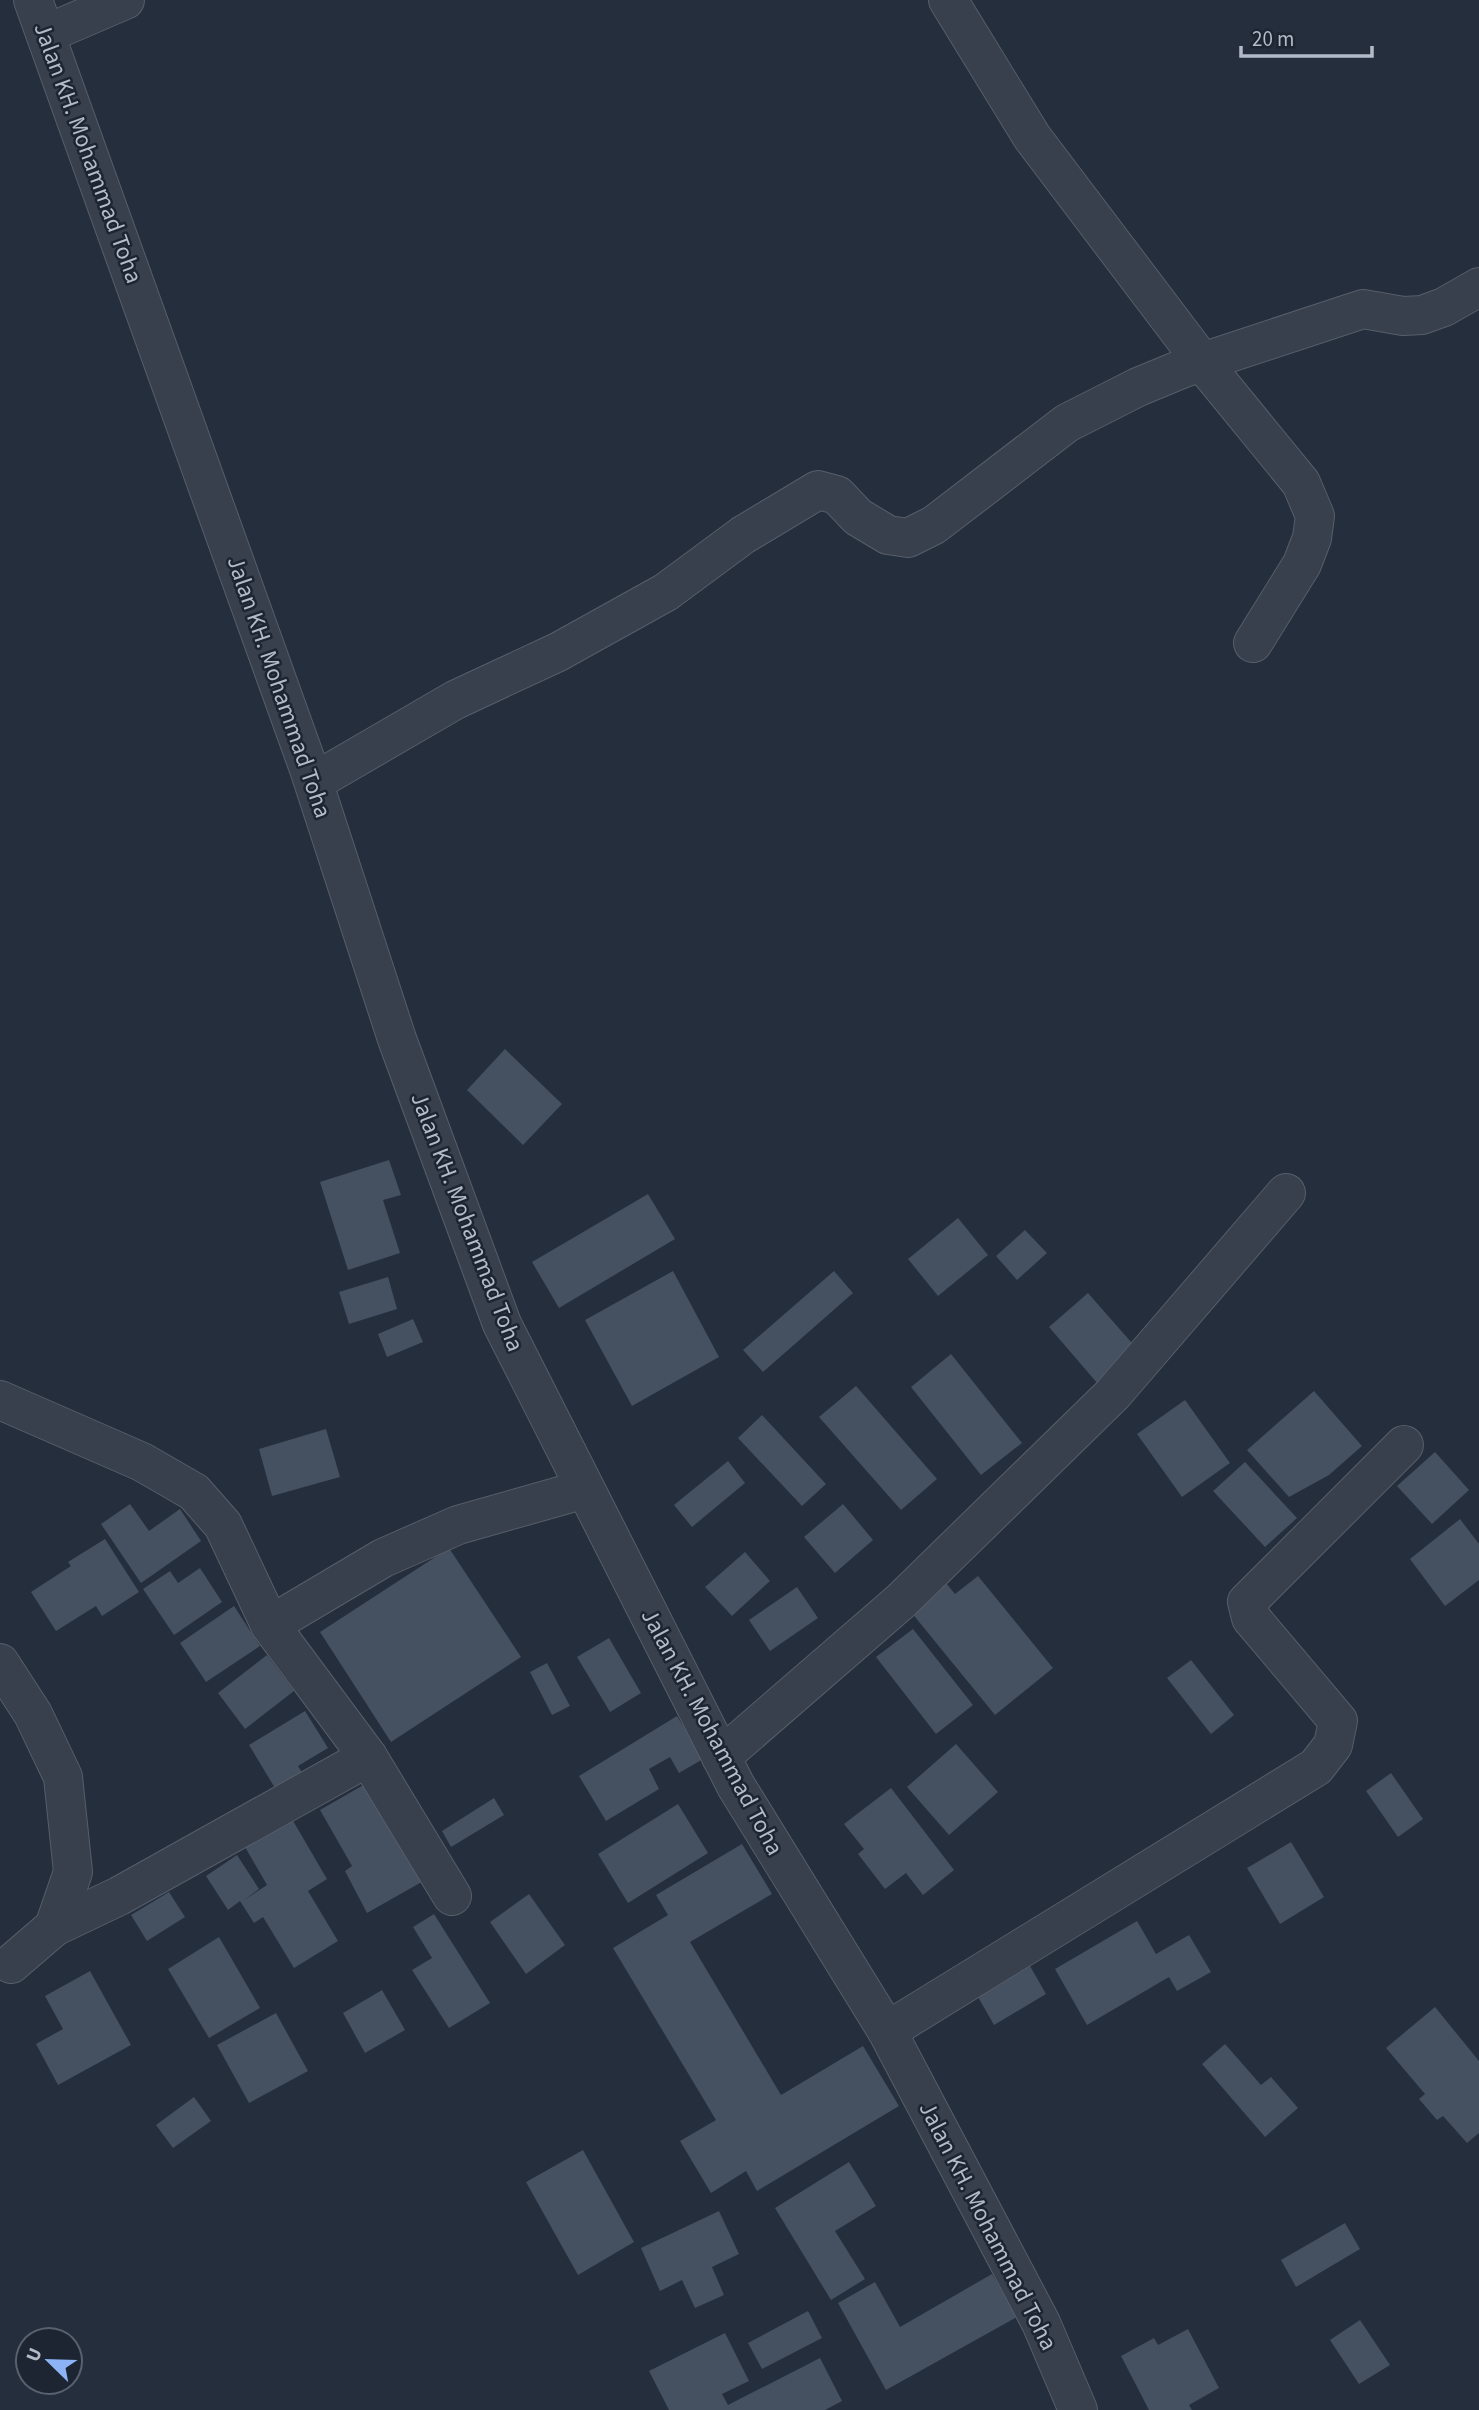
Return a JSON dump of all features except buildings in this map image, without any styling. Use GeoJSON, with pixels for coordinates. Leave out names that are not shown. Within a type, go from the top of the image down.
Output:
{"type":"FeatureCollection","features":[{"type":"Feature","properties":{"kind":"street"},"geometry":{"type":"LineString","coordinates":[[39,17],[125,0]]}},
{"type":"Feature","properties":{"kind":"street"},"geometry":{"type":"LineString","coordinates":[[948,0],[1032,137],[1203,363],[1301,483],[1315,516],[1312,538],[1303,564],[1253,643]]}},
{"type":"Feature","properties":{"kind":"street","name":"Jalan KH. Mohammad Toha"},"geometry":{"type":"LineString","coordinates":[[39,17],[314,782],[397,1039],[502,1324],[721,1757],[887,2031],[1041,2323],[1078,2410]]}},
{"type":"Feature","properties":{"kind":"street"},"geometry":{"type":"LineString","coordinates":[[314,782],[455,700],[558,652],[666,592],[743,535],[818,491],[837,495],[858,517],[888,535],[908,538],[934,525],[1067,423],[1138,387],[1363,309],[1403,316],[1422,315],[1444,307],[1479,287]]}},
{"type":"Feature","properties":{"kind":"street"},"geometry":{"type":"LineString","coordinates":[[721,1757],[901,1601],[1113,1394],[1286,1193]]}},
{"type":"Feature","properties":{"kind":"street"},"geometry":{"type":"LineString","coordinates":[[0,1400],[142,1462],[194,1492],[223,1525],[270,1625],[368,1758],[452,1896]]}},
{"type":"Feature","properties":{"kind":"street"},"geometry":{"type":"LineString","coordinates":[[887,2031],[1316,1767],[1333,1745],[1338,1721],[1251,1618],[1247,1602],[1404,1445]]}},
{"type":"Feature","properties":{"kind":"street"},"geometry":{"type":"LineString","coordinates":[[270,1625],[383,1558],[458,1525],[585,1489]]}},
{"type":"Feature","properties":{"kind":"street"},"geometry":{"type":"LineString","coordinates":[[0,1662],[33,1714],[63,1777],[73,1872],[54,1927]]}},
{"type":"Feature","properties":{"kind":"street"},"geometry":{"type":"LineString","coordinates":[[11,1964],[54,1927],[119,1896],[368,1758]]}}]}
